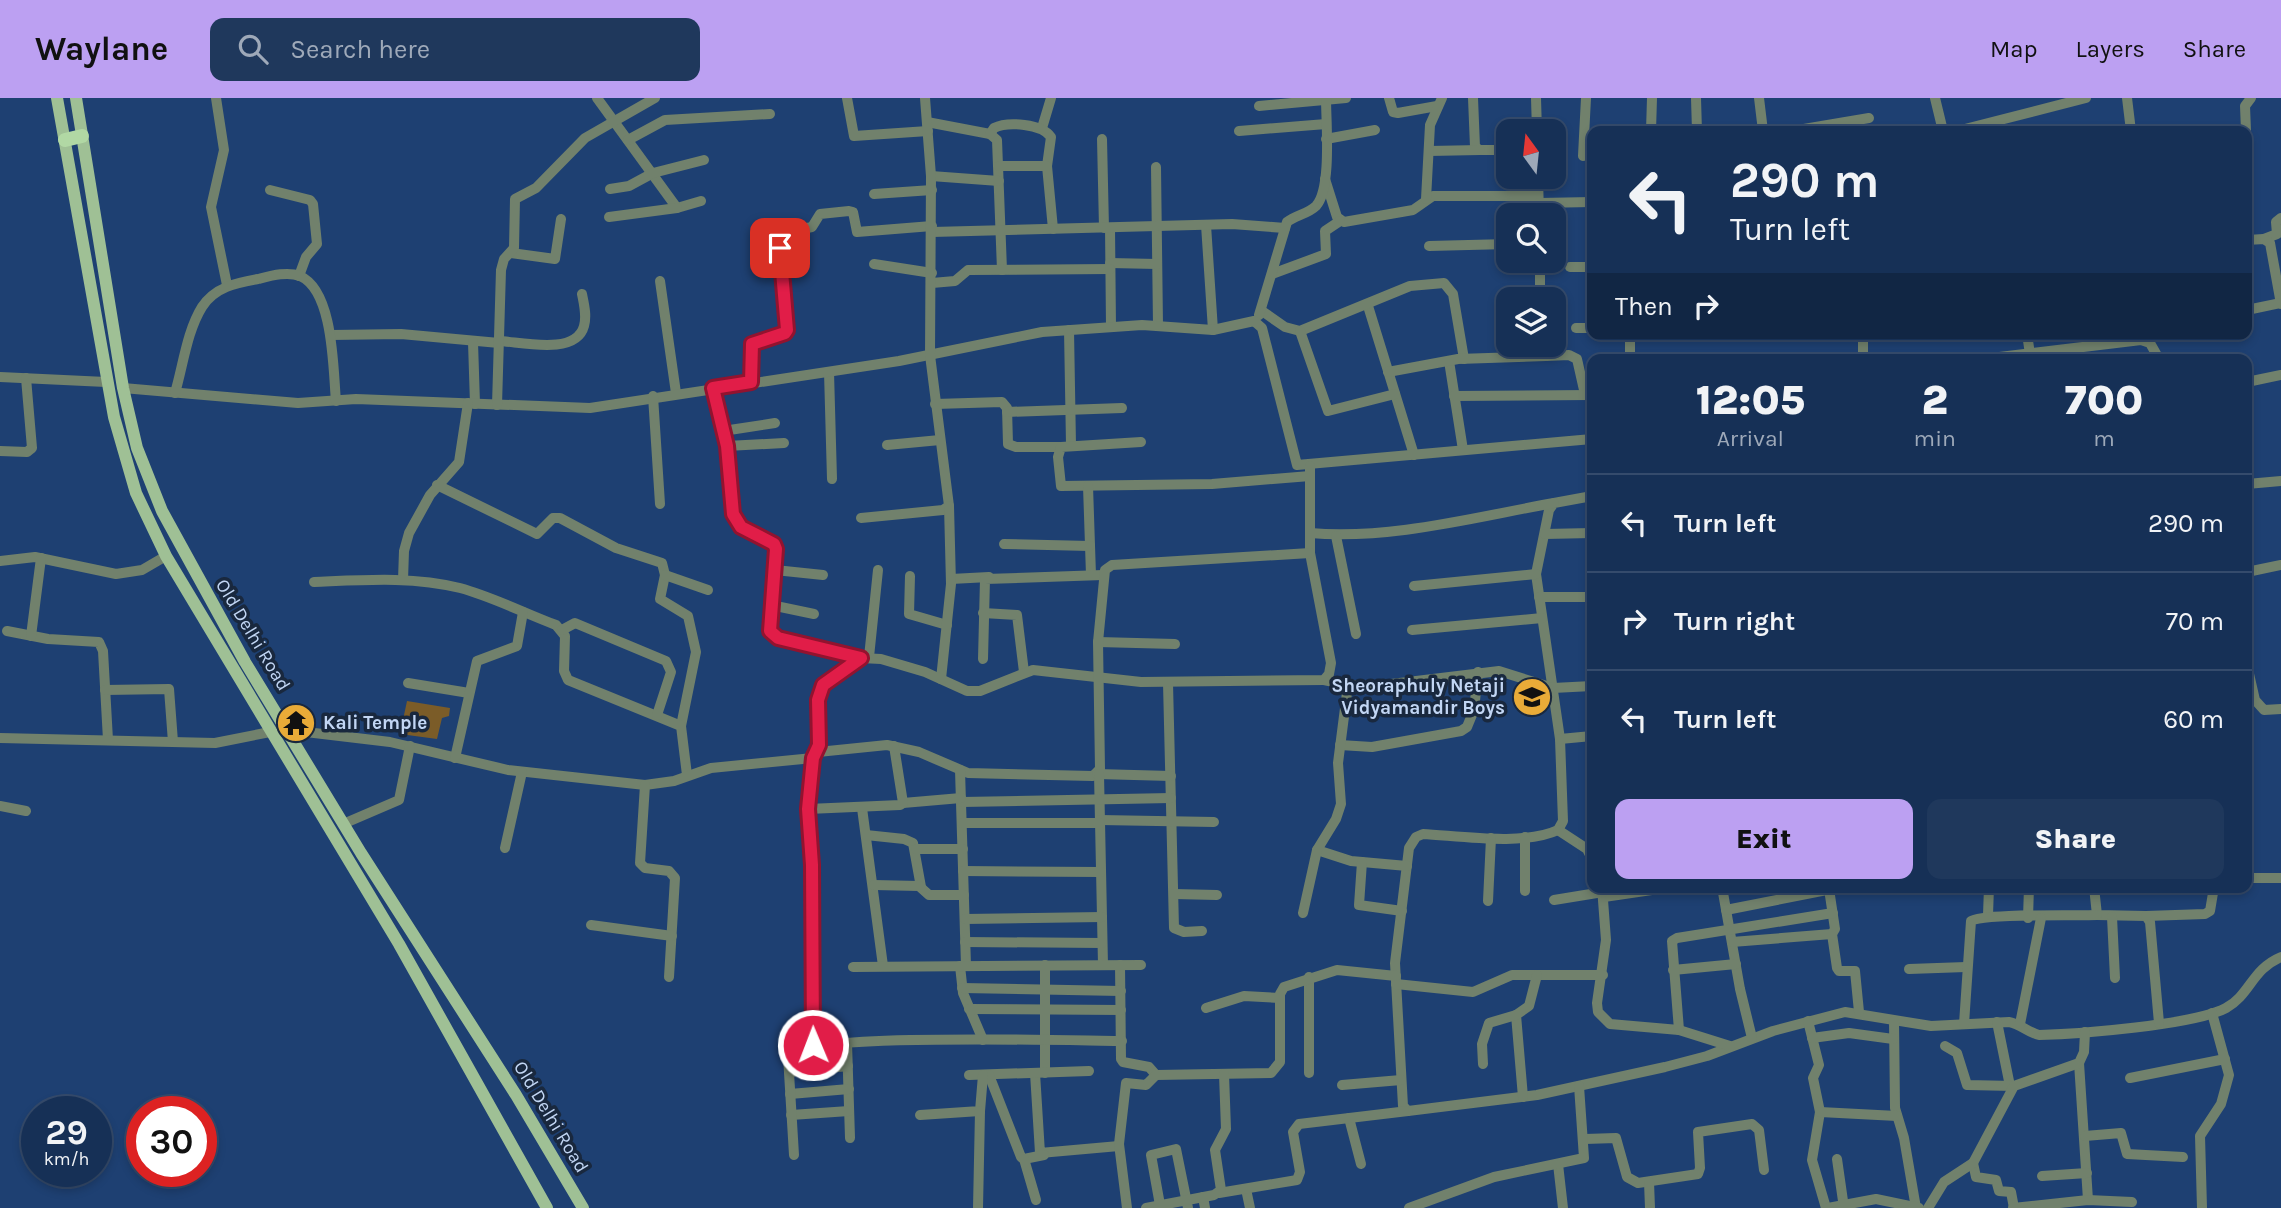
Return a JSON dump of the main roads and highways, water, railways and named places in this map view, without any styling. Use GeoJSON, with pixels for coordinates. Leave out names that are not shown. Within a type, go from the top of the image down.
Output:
{"type":"FeatureCollection","features":[{"type":"Feature","properties":{"kind":"highway"},"geometry":{"type":"LineString","coordinates":[[65,140],[82,136]]}},
{"type":"Feature","properties":{"kind":"main road","name":"Old Delhi Road"},"geometry":{"type":"LineString","coordinates":[[57,98],[106,382],[132,481],[166,556],[399,944],[547,1208]]}},
{"type":"Feature","properties":{"kind":"main road","name":"Old Delhi Road"},"geometry":{"type":"LineString","coordinates":[[76,98],[123,388],[137,448],[162,511],[219,616],[344,824],[516,1095],[583,1208]]}},
{"type":"Feature","properties":{"kind":"place","name":"Sheoraphuly Netaji Vidyamandir Boys"},"geometry":{"type":"Point","coordinates":[1532,697]}},
{"type":"Feature","properties":{"kind":"place","name":"Kali Temple"},"geometry":{"type":"Point","coordinates":[296,723]}}]}
